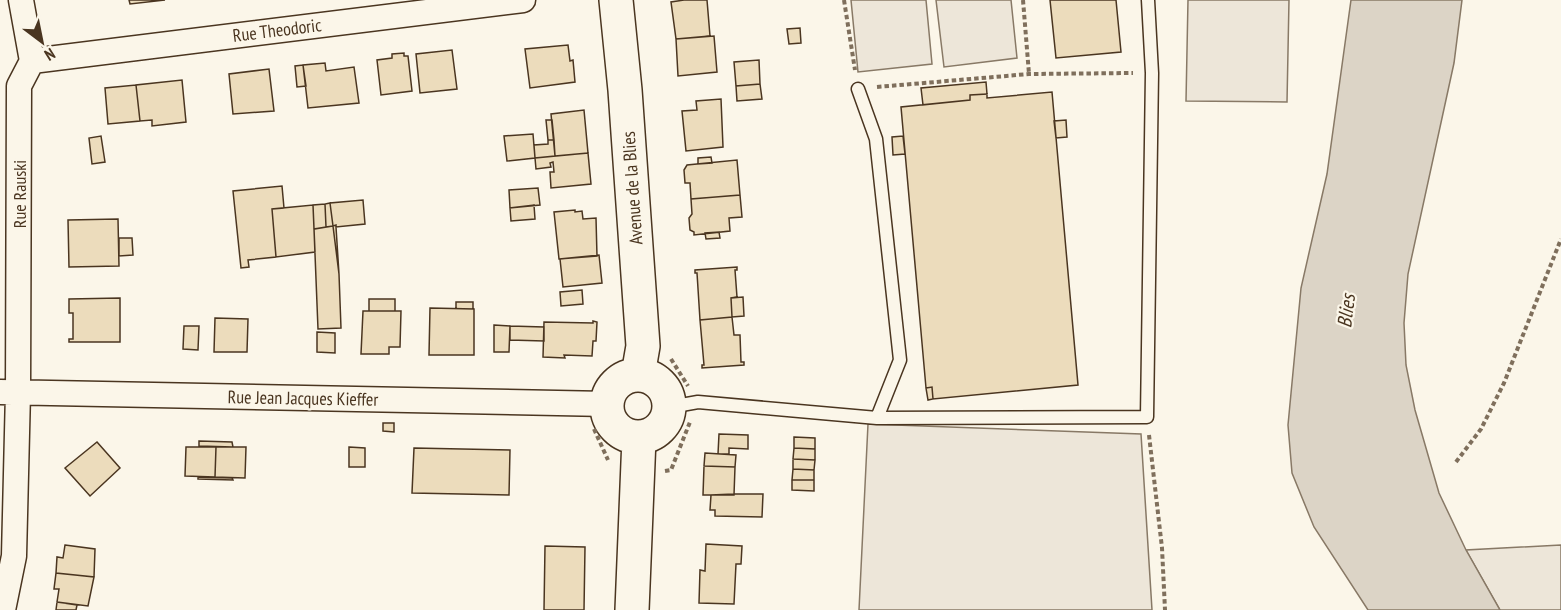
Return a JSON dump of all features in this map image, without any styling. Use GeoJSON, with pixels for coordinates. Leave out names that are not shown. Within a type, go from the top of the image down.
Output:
{"type":"FeatureCollection","features":[{"type":"Feature","properties":{"kind":"main road","name":"Avenue de la Blies"},"geometry":{"type":"LineString","coordinates":[[616,0],[625,90],[642,346],[638,375]]}},
{"type":"Feature","properties":{"kind":"main road"},"geometry":{"type":"LineString","coordinates":[[638,375],[648,376],[656,381],[668,397],[670,407],[663,425],[649,436],[639,438],[619,432],[607,414],[607,404],[613,387],[620,380],[638,375]]}},
{"type":"Feature","properties":{"kind":"main road"},"geometry":{"type":"LineString","coordinates":[[632,610],[639,438]]}},
{"type":"Feature","properties":{"kind":"street"},"geometry":{"type":"LineString","coordinates":[[21,0],[32,61]]}},
{"type":"Feature","properties":{"kind":"street","name":"Rue Theodoric"},"geometry":{"type":"LineString","coordinates":[[32,61],[523,0]]}},
{"type":"Feature","properties":{"kind":"street","name":"Rue Rauski"},"geometry":{"type":"LineString","coordinates":[[3,610],[14,556],[9,392],[19,86],[32,61]]}},
{"type":"Feature","properties":{"kind":"street","name":"Rue Jean Jacques Kieffer"},"geometry":{"type":"LineString","coordinates":[[9,392],[607,404]]}},
{"type":"Feature","properties":{"kind":"lane"},"geometry":{"type":"LineString","coordinates":[[670,407],[698,402],[877,418],[1147,417],[1152,73],[1148,0]]}},
{"type":"Feature","properties":{"kind":"lane"},"geometry":{"type":"LineString","coordinates":[[858,89],[876,139],[900,360],[877,418]]}},
{"type":"Feature","properties":{"kind":"path"},"geometry":{"type":"LineString","coordinates":[[844,0],[858,89],[1029,74],[1152,73]]}},
{"type":"Feature","properties":{"kind":"path"},"geometry":{"type":"LineString","coordinates":[[1023,0],[1029,74]]}},
{"type":"Feature","properties":{"kind":"path"},"geometry":{"type":"LineString","coordinates":[[1456,462],[1481,429],[1504,382],[1561,239]]}},
{"type":"Feature","properties":{"kind":"path"},"geometry":{"type":"LineString","coordinates":[[1147,417],[1162,549],[1165,610]]}},
{"type":"Feature","properties":{"kind":"shaded area"},"geometry":{"type":"Polygon","coordinates":[[[851,0],[926,0],[932,64],[858,72],[851,0]]]}},
{"type":"Feature","properties":{"kind":"shaded area"},"geometry":{"type":"Polygon","coordinates":[[[936,0],[1011,0],[1017,58],[944,67],[936,0]]]}},
{"type":"Feature","properties":{"kind":"shaded area"},"geometry":{"type":"Polygon","coordinates":[[[1188,0],[1289,0],[1287,102],[1186,101],[1188,0]]]}},
{"type":"Feature","properties":{"kind":"shaded area"},"geometry":{"type":"Polygon","coordinates":[[[868,424],[1141,434],[1152,610],[859,610],[868,424]]]}},
{"type":"Feature","properties":{"kind":"shaded area"},"geometry":{"type":"Polygon","coordinates":[[[1561,545],[1561,610],[1500,610],[1466,550],[1561,545]]]}},
{"type":"Feature","properties":{"kind":"water","name":"Blies"},"geometry":{"type":"Polygon","coordinates":[[[1351,0],[1462,0],[1454,63],[1408,274],[1404,323],[1406,365],[1415,410],[1439,493],[1466,550],[1500,610],[1368,610],[1314,527],[1292,473],[1288,425],[1301,288],[1327,174],[1351,0]]]}},
{"type":"Feature","properties":{"kind":"building"},"geometry":{"type":"Polygon","coordinates":[[[129,0],[165,0],[130,4],[129,0]]]}},
{"type":"Feature","properties":{"kind":"building"},"geometry":{"type":"Polygon","coordinates":[[[707,0],[710,36],[676,39],[671,2],[707,0]]]}},
{"type":"Feature","properties":{"kind":"building"},"geometry":{"type":"Polygon","coordinates":[[[1050,0],[1116,0],[1121,52],[1056,58],[1050,0]]]}},
{"type":"Feature","properties":{"kind":"building"},"geometry":{"type":"Polygon","coordinates":[[[800,28],[801,43],[789,44],[787,29],[800,28]]]}},
{"type":"Feature","properties":{"kind":"building"},"geometry":{"type":"Polygon","coordinates":[[[714,36],[717,72],[678,76],[676,39],[714,36]]]}},
{"type":"Feature","properties":{"kind":"building"},"geometry":{"type":"Polygon","coordinates":[[[568,45],[570,61],[573,60],[575,82],[530,88],[525,49],[568,45]]]}},
{"type":"Feature","properties":{"kind":"building"},"geometry":{"type":"Polygon","coordinates":[[[452,50],[457,89],[420,93],[416,54],[452,50]]]}},
{"type":"Feature","properties":{"kind":"building"},"geometry":{"type":"Polygon","coordinates":[[[404,53],[404,56],[408,56],[412,91],[381,95],[377,60],[392,58],[392,54],[404,53]]]}},
{"type":"Feature","properties":{"kind":"building"},"geometry":{"type":"Polygon","coordinates":[[[759,60],[760,84],[736,86],[734,62],[759,60]]]}},
{"type":"Feature","properties":{"kind":"building"},"geometry":{"type":"Polygon","coordinates":[[[325,63],[326,71],[354,67],[359,103],[308,108],[303,65],[325,63]]]}},
{"type":"Feature","properties":{"kind":"building"},"geometry":{"type":"Polygon","coordinates":[[[303,65],[306,86],[297,87],[295,66],[303,65]]]}},
{"type":"Feature","properties":{"kind":"building"},"geometry":{"type":"Polygon","coordinates":[[[269,69],[274,111],[233,114],[229,74],[269,69]]]}},
{"type":"Feature","properties":{"kind":"building"},"geometry":{"type":"Polygon","coordinates":[[[182,80],[186,122],[152,126],[152,120],[140,121],[136,85],[182,80]]]}},
{"type":"Feature","properties":{"kind":"building"},"geometry":{"type":"Polygon","coordinates":[[[986,82],[987,94],[970,95],[970,100],[923,105],[921,88],[986,82]]]}},
{"type":"Feature","properties":{"kind":"building"},"geometry":{"type":"Polygon","coordinates":[[[760,84],[762,99],[737,101],[736,86],[760,84]]]}},
{"type":"Feature","properties":{"kind":"building"},"geometry":{"type":"Polygon","coordinates":[[[136,85],[140,121],[108,124],[105,88],[136,85]]]}},
{"type":"Feature","properties":{"kind":"building"},"geometry":{"type":"Polygon","coordinates":[[[1052,92],[1078,385],[933,399],[932,387],[926,388],[901,107],[970,100],[970,95],[987,94],[987,98],[1052,92]]]}},
{"type":"Feature","properties":{"kind":"building"},"geometry":{"type":"Polygon","coordinates":[[[721,99],[723,147],[686,151],[682,111],[697,110],[696,101],[721,99]]]}},
{"type":"Feature","properties":{"kind":"building"},"geometry":{"type":"Polygon","coordinates":[[[584,110],[588,153],[555,156],[551,114],[584,110]]]}},
{"type":"Feature","properties":{"kind":"building"},"geometry":{"type":"Polygon","coordinates":[[[546,120],[552,120],[554,140],[548,140],[546,120]]]}},
{"type":"Feature","properties":{"kind":"building"},"geometry":{"type":"Polygon","coordinates":[[[1066,120],[1067,137],[1056,138],[1054,121],[1066,120]]]}},
{"type":"Feature","properties":{"kind":"building"},"geometry":{"type":"Polygon","coordinates":[[[533,134],[535,158],[507,161],[504,136],[533,134]]]}},
{"type":"Feature","properties":{"kind":"building"},"geometry":{"type":"Polygon","coordinates":[[[101,136],[105,162],[92,164],[89,138],[101,136]]]}},
{"type":"Feature","properties":{"kind":"building"},"geometry":{"type":"Polygon","coordinates":[[[903,136],[905,154],[893,155],[892,137],[903,136]]]}},
{"type":"Feature","properties":{"kind":"building"},"geometry":{"type":"Polygon","coordinates":[[[548,140],[554,140],[555,156],[535,158],[534,145],[548,144],[548,140]]]}},
{"type":"Feature","properties":{"kind":"building"},"geometry":{"type":"Polygon","coordinates":[[[588,153],[591,184],[551,188],[550,172],[554,172],[553,162],[550,163],[551,167],[536,169],[535,158],[588,153]]]}},
{"type":"Feature","properties":{"kind":"building"},"geometry":{"type":"Polygon","coordinates":[[[711,157],[712,163],[698,164],[698,158],[711,157]]]}},
{"type":"Feature","properties":{"kind":"building"},"geometry":{"type":"Polygon","coordinates":[[[737,160],[740,195],[691,199],[690,183],[685,183],[684,170],[687,165],[737,160]]]}},
{"type":"Feature","properties":{"kind":"building"},"geometry":{"type":"Polygon","coordinates":[[[282,186],[284,208],[272,209],[276,257],[248,260],[249,267],[241,268],[233,191],[282,186]]]}},
{"type":"Feature","properties":{"kind":"building"},"geometry":{"type":"Polygon","coordinates":[[[538,188],[540,205],[510,208],[509,190],[538,188]]]}},
{"type":"Feature","properties":{"kind":"building"},"geometry":{"type":"Polygon","coordinates":[[[740,195],[742,217],[729,218],[730,231],[694,235],[694,232],[690,230],[691,199],[740,195]]]}},
{"type":"Feature","properties":{"kind":"building"},"geometry":{"type":"Polygon","coordinates":[[[363,200],[365,224],[333,226],[330,203],[363,200]]]}},
{"type":"Feature","properties":{"kind":"building"},"geometry":{"type":"Polygon","coordinates":[[[330,203],[333,226],[326,227],[325,204],[330,203]]]}},
{"type":"Feature","properties":{"kind":"building"},"geometry":{"type":"Polygon","coordinates":[[[325,204],[326,227],[314,229],[313,205],[325,204]]]}},
{"type":"Feature","properties":{"kind":"building"},"geometry":{"type":"Polygon","coordinates":[[[313,205],[315,252],[276,257],[272,209],[313,205]]]}},
{"type":"Feature","properties":{"kind":"building"},"geometry":{"type":"Polygon","coordinates":[[[534,205],[535,219],[511,221],[510,208],[534,205]]]}},
{"type":"Feature","properties":{"kind":"building"},"geometry":{"type":"Polygon","coordinates":[[[575,210],[575,212],[582,211],[583,219],[596,218],[597,256],[559,259],[554,212],[575,210]]]}},
{"type":"Feature","properties":{"kind":"building"},"geometry":{"type":"Polygon","coordinates":[[[118,219],[119,266],[69,267],[68,220],[118,219]]]}},
{"type":"Feature","properties":{"kind":"building"},"geometry":{"type":"Polygon","coordinates":[[[336,225],[336,227],[339,274],[333,226],[336,225]]]}},
{"type":"Feature","properties":{"kind":"building"},"geometry":{"type":"Polygon","coordinates":[[[333,226],[339,274],[341,328],[318,329],[314,229],[333,226]]]}},
{"type":"Feature","properties":{"kind":"building"},"geometry":{"type":"Polygon","coordinates":[[[719,232],[720,238],[706,239],[705,233],[719,232]]]}},
{"type":"Feature","properties":{"kind":"building"},"geometry":{"type":"Polygon","coordinates":[[[119,238],[132,238],[133,255],[119,256],[119,238]]]}},
{"type":"Feature","properties":{"kind":"building"},"geometry":{"type":"Polygon","coordinates":[[[599,255],[602,283],[563,287],[560,259],[599,255]]]}},
{"type":"Feature","properties":{"kind":"building"},"geometry":{"type":"Polygon","coordinates":[[[737,267],[735,270],[737,297],[731,298],[732,317],[700,320],[695,270],[737,267]]]}},
{"type":"Feature","properties":{"kind":"building"},"geometry":{"type":"Polygon","coordinates":[[[582,290],[583,304],[561,306],[560,292],[582,290]]]}},
{"type":"Feature","properties":{"kind":"building"},"geometry":{"type":"Polygon","coordinates":[[[743,297],[744,316],[732,317],[731,298],[743,297]]]}},
{"type":"Feature","properties":{"kind":"building"},"geometry":{"type":"Polygon","coordinates":[[[120,298],[120,342],[69,342],[69,339],[73,339],[73,313],[69,313],[69,299],[120,298]]]}},
{"type":"Feature","properties":{"kind":"building"},"geometry":{"type":"Polygon","coordinates":[[[369,299],[395,299],[395,311],[369,311],[369,299]]]}},
{"type":"Feature","properties":{"kind":"building"},"geometry":{"type":"Polygon","coordinates":[[[456,302],[473,302],[473,309],[456,309],[456,302]]]}},
{"type":"Feature","properties":{"kind":"building"},"geometry":{"type":"Polygon","coordinates":[[[430,308],[474,309],[474,355],[429,355],[430,308]]]}},
{"type":"Feature","properties":{"kind":"building"},"geometry":{"type":"Polygon","coordinates":[[[363,311],[401,311],[400,347],[389,347],[389,354],[361,354],[363,311]]]}},
{"type":"Feature","properties":{"kind":"building"},"geometry":{"type":"Polygon","coordinates":[[[732,317],[734,335],[740,335],[741,362],[744,362],[744,365],[702,368],[704,365],[700,320],[732,317]]]}},
{"type":"Feature","properties":{"kind":"building"},"geometry":{"type":"Polygon","coordinates":[[[215,318],[248,319],[247,352],[214,352],[215,318]]]}},
{"type":"Feature","properties":{"kind":"building"},"geometry":{"type":"Polygon","coordinates":[[[593,321],[597,322],[592,356],[543,357],[544,322],[593,323],[593,321]]]}},
{"type":"Feature","properties":{"kind":"building"},"geometry":{"type":"Polygon","coordinates":[[[494,325],[510,326],[509,352],[494,352],[494,325]]]}},
{"type":"Feature","properties":{"kind":"building"},"geometry":{"type":"Polygon","coordinates":[[[184,326],[199,326],[198,350],[183,349],[184,326]]]}},
{"type":"Feature","properties":{"kind":"building"},"geometry":{"type":"Polygon","coordinates":[[[510,326],[544,327],[544,341],[510,340],[510,326]]]}},
{"type":"Feature","properties":{"kind":"building"},"geometry":{"type":"Polygon","coordinates":[[[317,332],[335,333],[335,353],[317,352],[317,332]]]}},
{"type":"Feature","properties":{"kind":"building"},"geometry":{"type":"Polygon","coordinates":[[[932,387],[933,399],[928,400],[926,388],[932,387]]]}},
{"type":"Feature","properties":{"kind":"building"},"geometry":{"type":"Polygon","coordinates":[[[383,423],[394,423],[394,432],[383,431],[383,423]]]}},
{"type":"Feature","properties":{"kind":"building"},"geometry":{"type":"Polygon","coordinates":[[[719,434],[748,435],[748,449],[729,448],[729,454],[718,454],[719,434]]]}},
{"type":"Feature","properties":{"kind":"building"},"geometry":{"type":"Polygon","coordinates":[[[794,437],[815,438],[815,449],[794,448],[794,437]]]}},
{"type":"Feature","properties":{"kind":"building"},"geometry":{"type":"Polygon","coordinates":[[[199,441],[232,442],[233,447],[199,446],[199,441]]]}},
{"type":"Feature","properties":{"kind":"building"},"geometry":{"type":"Polygon","coordinates":[[[97,442],[120,468],[90,496],[65,468],[97,442]]]}},
{"type":"Feature","properties":{"kind":"building"},"geometry":{"type":"Polygon","coordinates":[[[186,447],[216,447],[215,477],[185,476],[186,447]]]}},
{"type":"Feature","properties":{"kind":"building"},"geometry":{"type":"Polygon","coordinates":[[[216,447],[246,447],[245,478],[215,477],[216,447]]]}},
{"type":"Feature","properties":{"kind":"building"},"geometry":{"type":"Polygon","coordinates":[[[349,447],[365,448],[365,467],[349,467],[349,447]]]}},
{"type":"Feature","properties":{"kind":"building"},"geometry":{"type":"Polygon","coordinates":[[[414,448],[510,450],[509,495],[412,493],[414,448]]]}},
{"type":"Feature","properties":{"kind":"building"},"geometry":{"type":"Polygon","coordinates":[[[794,448],[815,449],[815,460],[793,459],[794,448]]]}},
{"type":"Feature","properties":{"kind":"building"},"geometry":{"type":"Polygon","coordinates":[[[705,453],[736,455],[735,467],[704,466],[705,453]]]}},
{"type":"Feature","properties":{"kind":"building"},"geometry":{"type":"Polygon","coordinates":[[[793,459],[815,460],[814,470],[793,469],[793,459]]]}},
{"type":"Feature","properties":{"kind":"building"},"geometry":{"type":"Polygon","coordinates":[[[704,466],[735,467],[734,495],[703,495],[704,466]]]}},
{"type":"Feature","properties":{"kind":"building"},"geometry":{"type":"Polygon","coordinates":[[[793,469],[814,470],[814,480],[792,480],[793,469]]]}},
{"type":"Feature","properties":{"kind":"building"},"geometry":{"type":"Polygon","coordinates":[[[198,477],[232,478],[233,480],[198,479],[198,477]]]}},
{"type":"Feature","properties":{"kind":"building"},"geometry":{"type":"Polygon","coordinates":[[[792,480],[814,480],[814,491],[792,490],[792,480]]]}},
{"type":"Feature","properties":{"kind":"building"},"geometry":{"type":"Polygon","coordinates":[[[763,494],[762,517],[715,516],[715,510],[710,510],[711,495],[763,494]]]}},
{"type":"Feature","properties":{"kind":"building"},"geometry":{"type":"Polygon","coordinates":[[[706,544],[742,546],[741,564],[736,564],[734,604],[699,603],[700,570],[705,571],[706,544]]]}},
{"type":"Feature","properties":{"kind":"building"},"geometry":{"type":"Polygon","coordinates":[[[65,545],[95,549],[94,577],[56,573],[57,557],[63,558],[65,545]]]}},
{"type":"Feature","properties":{"kind":"building"},"geometry":{"type":"Polygon","coordinates":[[[545,546],[585,547],[584,610],[544,610],[545,546]]]}},
{"type":"Feature","properties":{"kind":"building"},"geometry":{"type":"Polygon","coordinates":[[[56,573],[94,577],[88,606],[57,602],[59,589],[54,589],[56,573]]]}},
{"type":"Feature","properties":{"kind":"building"},"geometry":{"type":"Polygon","coordinates":[[[57,602],[77,605],[76,610],[56,610],[57,602]]]}}]}
